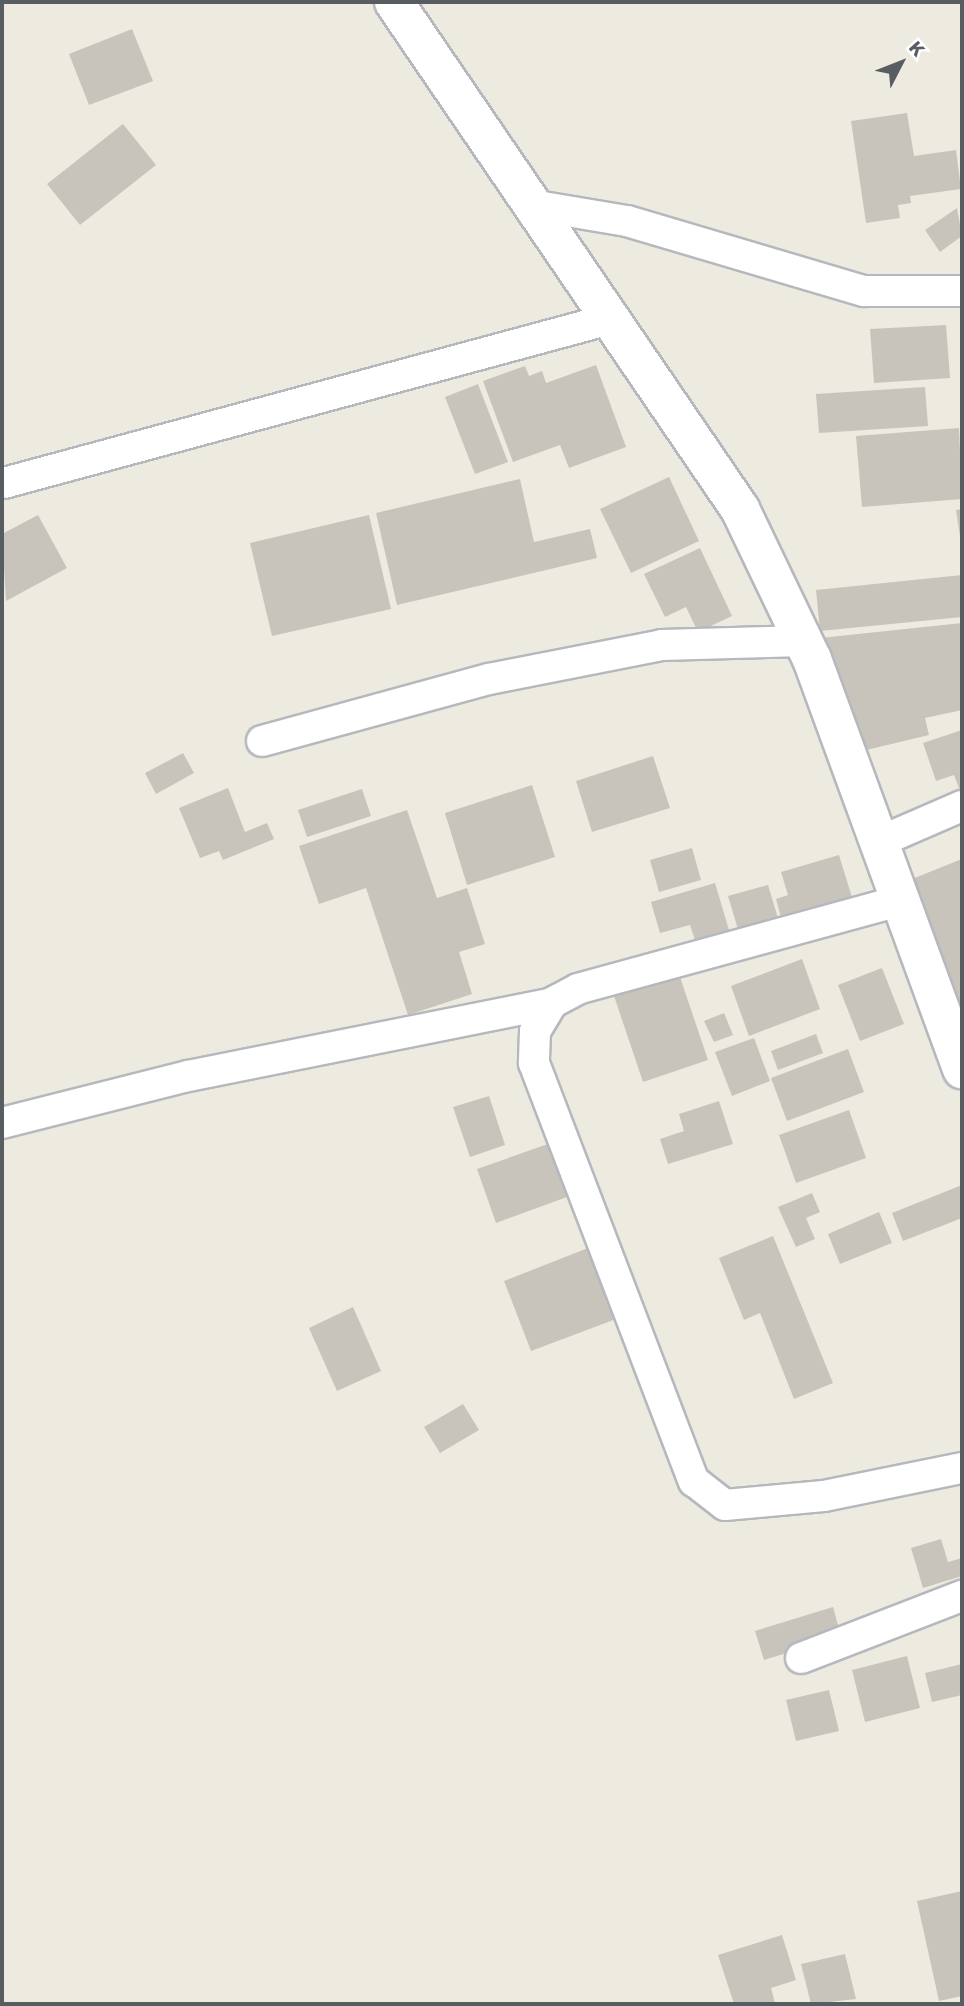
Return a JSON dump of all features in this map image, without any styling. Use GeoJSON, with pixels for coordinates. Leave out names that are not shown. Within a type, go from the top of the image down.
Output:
{"type":"FeatureCollection","features":[{"type":"Feature","properties":{"kind":"street"},"geometry":{"type":"LineString","coordinates":[[394,2],[531,205],[614,318],[740,509],[803,641],[881,841],[899,901],[962,1069]]}},
{"type":"Feature","properties":{"kind":"street"},"geometry":{"type":"LineString","coordinates":[[531,205],[626,221],[864,291],[962,291]]}},
{"type":"Feature","properties":{"kind":"street"},"geometry":{"type":"LineString","coordinates":[[4,483],[614,318]]}},
{"type":"Feature","properties":{"kind":"street"},"geometry":{"type":"LineString","coordinates":[[262,741],[489,679],[662,645],[803,641]]}},
{"type":"Feature","properties":{"kind":"street"},"geometry":{"type":"LineString","coordinates":[[881,841],[962,806]]}},
{"type":"Feature","properties":{"kind":"street"},"geometry":{"type":"LineString","coordinates":[[2,1123],[188,1076],[552,1003],[633,970],[899,901]]}},
{"type":"Feature","properties":{"kind":"street"},"geometry":{"type":"LineString","coordinates":[[552,1003],[535,1031],[534,1063],[694,1481],[725,1506],[824,1496],[962,1468]]}},
{"type":"Feature","properties":{"kind":"street"},"geometry":{"type":"LineString","coordinates":[[802,1658],[962,1596]]}},
{"type":"Feature","properties":{"kind":"building"},"geometry":{"type":"Polygon","coordinates":[[[132,29],[153,81],[89,105],[69,54],[132,29]]]}},
{"type":"Feature","properties":{"kind":"building"},"geometry":{"type":"Polygon","coordinates":[[[907,113],[914,156],[956,150],[961,189],[910,196],[911,203],[898,205],[900,218],[866,223],[851,121],[907,113]]]}},
{"type":"Feature","properties":{"kind":"building"},"geometry":{"type":"Polygon","coordinates":[[[123,124],[156,165],[80,225],[47,184],[123,124]]]}},
{"type":"Feature","properties":{"kind":"building"},"geometry":{"type":"Polygon","coordinates":[[[957,208],[962,236],[940,252],[925,230],[957,208]]]}},
{"type":"Feature","properties":{"kind":"building"},"geometry":{"type":"Polygon","coordinates":[[[946,325],[950,378],[874,383],[870,329],[946,325]]]}},
{"type":"Feature","properties":{"kind":"building"},"geometry":{"type":"Polygon","coordinates":[[[596,365],[626,447],[569,468],[560,445],[513,462],[483,381],[525,366],[529,376],[542,371],[546,383],[596,365]]]}},
{"type":"Feature","properties":{"kind":"building"},"geometry":{"type":"Polygon","coordinates":[[[478,384],[508,462],[475,474],[445,397],[478,384]]]}},
{"type":"Feature","properties":{"kind":"building"},"geometry":{"type":"Polygon","coordinates":[[[925,387],[928,426],[819,433],[816,394],[925,387]]]}},
{"type":"Feature","properties":{"kind":"building"},"geometry":{"type":"Polygon","coordinates":[[[959,428],[962,499],[862,507],[856,436],[959,428]]]}},
{"type":"Feature","properties":{"kind":"building"},"geometry":{"type":"Polygon","coordinates":[[[669,477],[699,541],[631,573],[600,509],[669,477]]]}},
{"type":"Feature","properties":{"kind":"building"},"geometry":{"type":"Polygon","coordinates":[[[520,479],[534,542],[590,529],[597,558],[397,605],[376,513],[520,479]]]}},
{"type":"Feature","properties":{"kind":"building"},"geometry":{"type":"Polygon","coordinates":[[[962,509],[962,542],[961,543],[956,510],[962,509]]]}},
{"type":"Feature","properties":{"kind":"building"},"geometry":{"type":"Polygon","coordinates":[[[38,515],[67,568],[6,601],[2,534],[38,515]]]}},
{"type":"Feature","properties":{"kind":"building"},"geometry":{"type":"Polygon","coordinates":[[[369,515],[391,609],[272,636],[250,543],[369,515]]]}},
{"type":"Feature","properties":{"kind":"building"},"geometry":{"type":"Polygon","coordinates":[[[700,548],[732,616],[698,632],[686,607],[665,617],[644,574],[700,548]]]}},
{"type":"Feature","properties":{"kind":"building"},"geometry":{"type":"Polygon","coordinates":[[[962,575],[962,617],[820,631],[816,590],[962,575]]]}},
{"type":"Feature","properties":{"kind":"building"},"geometry":{"type":"Polygon","coordinates":[[[962,623],[962,710],[925,718],[929,735],[854,753],[820,638],[962,623]]]}},
{"type":"Feature","properties":{"kind":"building"},"geometry":{"type":"Polygon","coordinates":[[[962,730],[962,796],[954,775],[936,781],[923,743],[962,730]]]}},
{"type":"Feature","properties":{"kind":"building"},"geometry":{"type":"Polygon","coordinates":[[[183,753],[194,773],[156,794],[145,773],[183,753]]]}},
{"type":"Feature","properties":{"kind":"building"},"geometry":{"type":"Polygon","coordinates":[[[653,756],[670,808],[592,832],[576,781],[653,756]]]}},
{"type":"Feature","properties":{"kind":"building"},"geometry":{"type":"Polygon","coordinates":[[[532,785],[555,857],[467,885],[445,813],[532,785]]]}},
{"type":"Feature","properties":{"kind":"building"},"geometry":{"type":"Polygon","coordinates":[[[228,788],[245,832],[267,823],[274,839],[223,860],[219,851],[200,858],[179,808],[228,788]]]}},
{"type":"Feature","properties":{"kind":"building"},"geometry":{"type":"Polygon","coordinates":[[[362,789],[371,816],[307,837],[298,810],[362,789]]]}},
{"type":"Feature","properties":{"kind":"building"},"geometry":{"type":"Polygon","coordinates":[[[407,810],[437,898],[467,888],[485,944],[459,952],[472,994],[408,1015],[366,888],[319,904],[299,846],[407,810]]]}},
{"type":"Feature","properties":{"kind":"building"},"geometry":{"type":"Polygon","coordinates":[[[692,848],[701,880],[659,892],[650,860],[692,848]]]}},
{"type":"Feature","properties":{"kind":"building"},"geometry":{"type":"Polygon","coordinates":[[[839,855],[855,907],[784,928],[776,899],[788,895],[781,872],[839,855]]]}},
{"type":"Feature","properties":{"kind":"building"},"geometry":{"type":"Polygon","coordinates":[[[962,859],[962,1015],[907,881],[962,859]]]}},
{"type":"Feature","properties":{"kind":"building"},"geometry":{"type":"Polygon","coordinates":[[[715,883],[729,930],[695,940],[690,925],[660,933],[651,902],[715,883]]]}},
{"type":"Feature","properties":{"kind":"building"},"geometry":{"type":"Polygon","coordinates":[[[768,885],[780,925],[740,936],[728,896],[768,885]]]}},
{"type":"Feature","properties":{"kind":"building"},"geometry":{"type":"Polygon","coordinates":[[[802,959],[820,1009],[749,1036],[731,986],[802,959]]]}},
{"type":"Feature","properties":{"kind":"building"},"geometry":{"type":"Polygon","coordinates":[[[882,968],[904,1024],[860,1041],[838,985],[882,968]]]}},
{"type":"Feature","properties":{"kind":"building"},"geometry":{"type":"Polygon","coordinates":[[[678,971],[708,1060],[643,1082],[613,993],[678,971]]]}},
{"type":"Feature","properties":{"kind":"building"},"geometry":{"type":"Polygon","coordinates":[[[724,1013],[733,1035],[714,1042],[704,1021],[724,1013]]]}},
{"type":"Feature","properties":{"kind":"building"},"geometry":{"type":"Polygon","coordinates":[[[816,1034],[823,1053],[778,1070],[771,1051],[816,1034]]]}},
{"type":"Feature","properties":{"kind":"building"},"geometry":{"type":"Polygon","coordinates":[[[754,1038],[770,1081],[732,1096],[715,1052],[754,1038]]]}},
{"type":"Feature","properties":{"kind":"building"},"geometry":{"type":"Polygon","coordinates":[[[848,1049],[864,1092],[787,1121],[771,1078],[848,1049]]]}},
{"type":"Feature","properties":{"kind":"building"},"geometry":{"type":"Polygon","coordinates":[[[489,1096],[505,1145],[470,1157],[453,1107],[489,1096]]]}},
{"type":"Feature","properties":{"kind":"building"},"geometry":{"type":"Polygon","coordinates":[[[719,1101],[733,1144],[668,1164],[660,1139],[684,1131],[679,1114],[719,1101]]]}},
{"type":"Feature","properties":{"kind":"building"},"geometry":{"type":"Polygon","coordinates":[[[849,1110],[866,1158],[796,1183],[779,1135],[849,1110]]]}},
{"type":"Feature","properties":{"kind":"building"},"geometry":{"type":"Polygon","coordinates":[[[548,1144],[567,1197],[496,1223],[477,1169],[548,1144]]]}},
{"type":"Feature","properties":{"kind":"building"},"geometry":{"type":"Polygon","coordinates":[[[962,1185],[962,1218],[903,1241],[892,1213],[962,1185]]]}},
{"type":"Feature","properties":{"kind":"building"},"geometry":{"type":"Polygon","coordinates":[[[812,1193],[820,1212],[806,1218],[815,1239],[796,1247],[778,1207],[812,1193]]]}},
{"type":"Feature","properties":{"kind":"building"},"geometry":{"type":"Polygon","coordinates":[[[879,1212],[892,1243],[840,1264],[828,1234],[879,1212]]]}},
{"type":"Feature","properties":{"kind":"building"},"geometry":{"type":"Polygon","coordinates":[[[773,1236],[833,1383],[794,1399],[760,1313],[744,1320],[719,1258],[773,1236]]]}},
{"type":"Feature","properties":{"kind":"building"},"geometry":{"type":"Polygon","coordinates":[[[588,1248],[616,1319],[531,1351],[504,1281],[588,1248]]]}},
{"type":"Feature","properties":{"kind":"building"},"geometry":{"type":"Polygon","coordinates":[[[353,1307],[381,1371],[337,1391],[309,1328],[353,1307]]]}},
{"type":"Feature","properties":{"kind":"building"},"geometry":{"type":"Polygon","coordinates":[[[463,1404],[479,1430],[440,1453],[424,1427],[463,1404]]]}},
{"type":"Feature","properties":{"kind":"building"},"geometry":{"type":"Polygon","coordinates":[[[941,1539],[948,1562],[962,1558],[962,1576],[923,1588],[911,1548],[941,1539]]]}},
{"type":"Feature","properties":{"kind":"building"},"geometry":{"type":"Polygon","coordinates":[[[833,1607],[841,1636],[764,1660],[755,1631],[833,1607]]]}},
{"type":"Feature","properties":{"kind":"building"},"geometry":{"type":"Polygon","coordinates":[[[907,1656],[920,1708],[865,1722],[852,1670],[907,1656]]]}},
{"type":"Feature","properties":{"kind":"building"},"geometry":{"type":"Polygon","coordinates":[[[962,1664],[962,1695],[932,1702],[925,1673],[962,1664]]]}},
{"type":"Feature","properties":{"kind":"building"},"geometry":{"type":"Polygon","coordinates":[[[829,1690],[839,1731],[796,1741],[786,1700],[829,1690]]]}},
{"type":"Feature","properties":{"kind":"building"},"geometry":{"type":"Polygon","coordinates":[[[962,1891],[962,1996],[939,2001],[917,1901],[962,1891]]]}},
{"type":"Feature","properties":{"kind":"building"},"geometry":{"type":"Polygon","coordinates":[[[782,1935],[796,1980],[771,1988],[775,2003],[734,2004],[718,1955],[782,1935]]]}},
{"type":"Feature","properties":{"kind":"building"},"geometry":{"type":"Polygon","coordinates":[[[845,1954],[856,1999],[811,2004],[801,1964],[845,1954]]]}}]}
